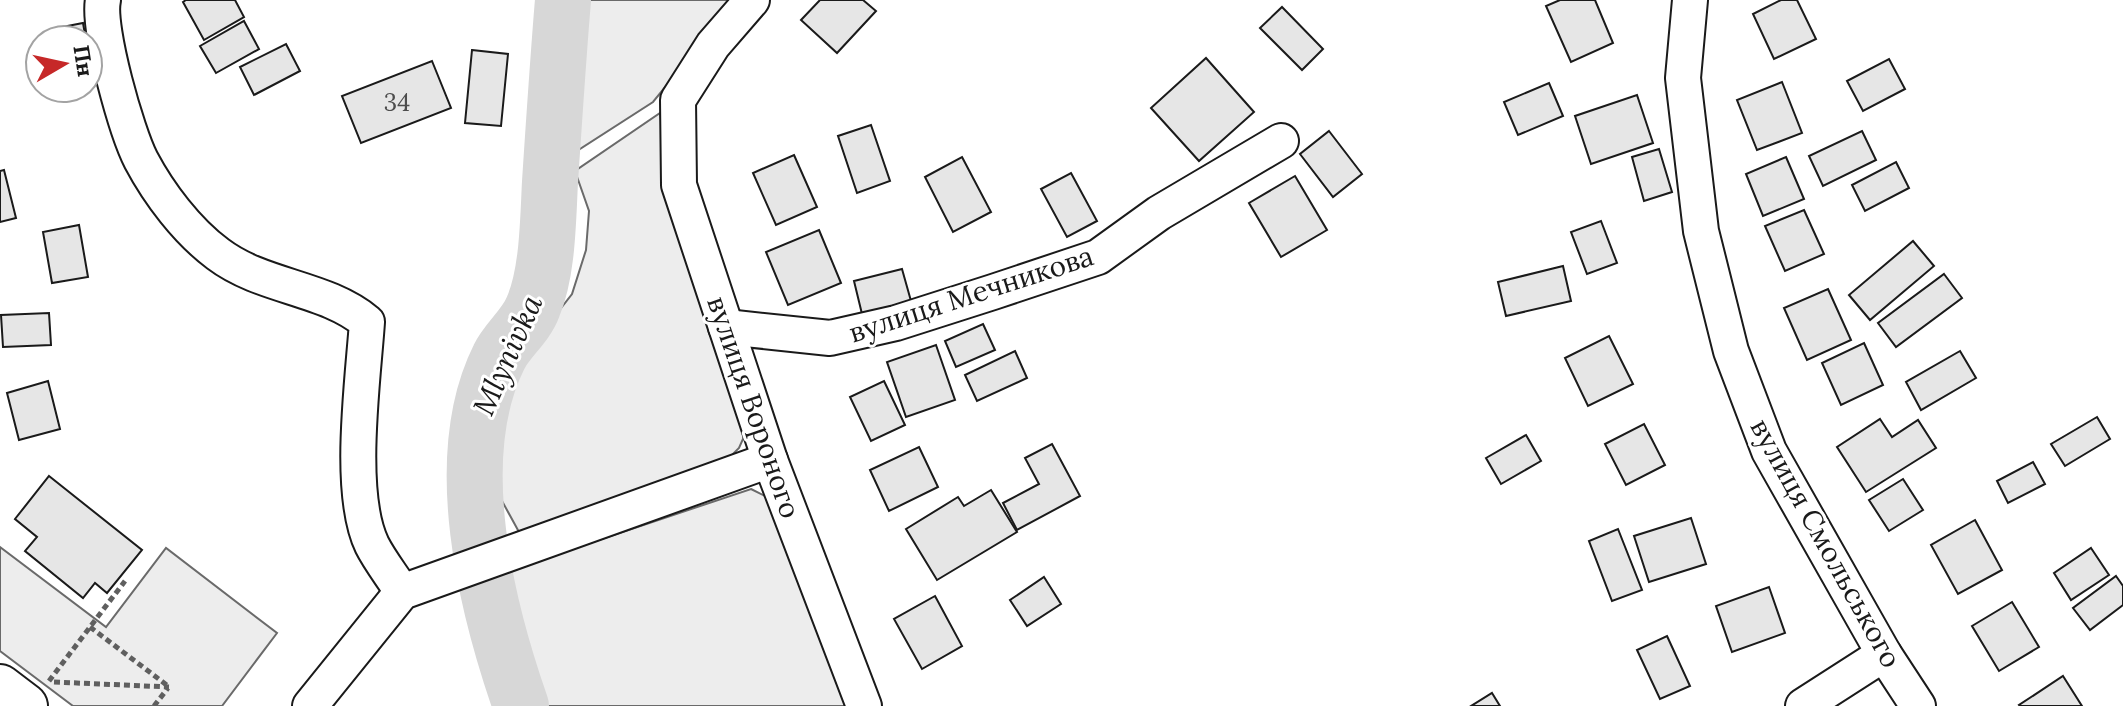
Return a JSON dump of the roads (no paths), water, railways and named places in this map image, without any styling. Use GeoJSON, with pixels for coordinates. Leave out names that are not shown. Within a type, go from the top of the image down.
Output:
{"type":"FeatureCollection","features":[{"type":"Feature","properties":{"kind":"main road"},"geometry":{"type":"LineString","coordinates":[[0,687],[25,706]]}},
{"type":"Feature","properties":{"kind":"street"},"geometry":{"type":"LineString","coordinates":[[103,0],[110,64],[140,158],[179,217],[218,255],[265,278],[346,304],[367,322],[360,411],[361,502],[371,544],[402,592]]}},
{"type":"Feature","properties":{"kind":"street","name":"вулиця Вороного"},"geometry":{"type":"LineString","coordinates":[[752,0],[713,45],[678,100],[679,185],[770,460],[864,706]]}},
{"type":"Feature","properties":{"kind":"street","name":"вулиця Смольського"},"geometry":{"type":"LineString","coordinates":[[1690,0],[1683,78],[1701,231],[1731,351],[1769,451],[1884,654],[1918,706]]}},
{"type":"Feature","properties":{"kind":"street","name":"вулиця Мечникова"},"geometry":{"type":"LineString","coordinates":[[726,327],[830,338],[896,323],[1098,257],[1159,213],[1281,141]]}},
{"type":"Feature","properties":{"kind":"street"},"geometry":{"type":"LineString","coordinates":[[310,706],[402,592],[770,460]]}},
{"type":"Feature","properties":{"kind":"street"},"geometry":{"type":"LineString","coordinates":[[1803,706],[1884,654]]}},
{"type":"Feature","properties":{"kind":"waterway","name":"Mlynivka"},"geometry":{"type":"LineString","coordinates":[[521,706],[485,578],[478,532],[476,440],[484,397],[499,357],[530,314],[542,278],[563,0]]}}]}
